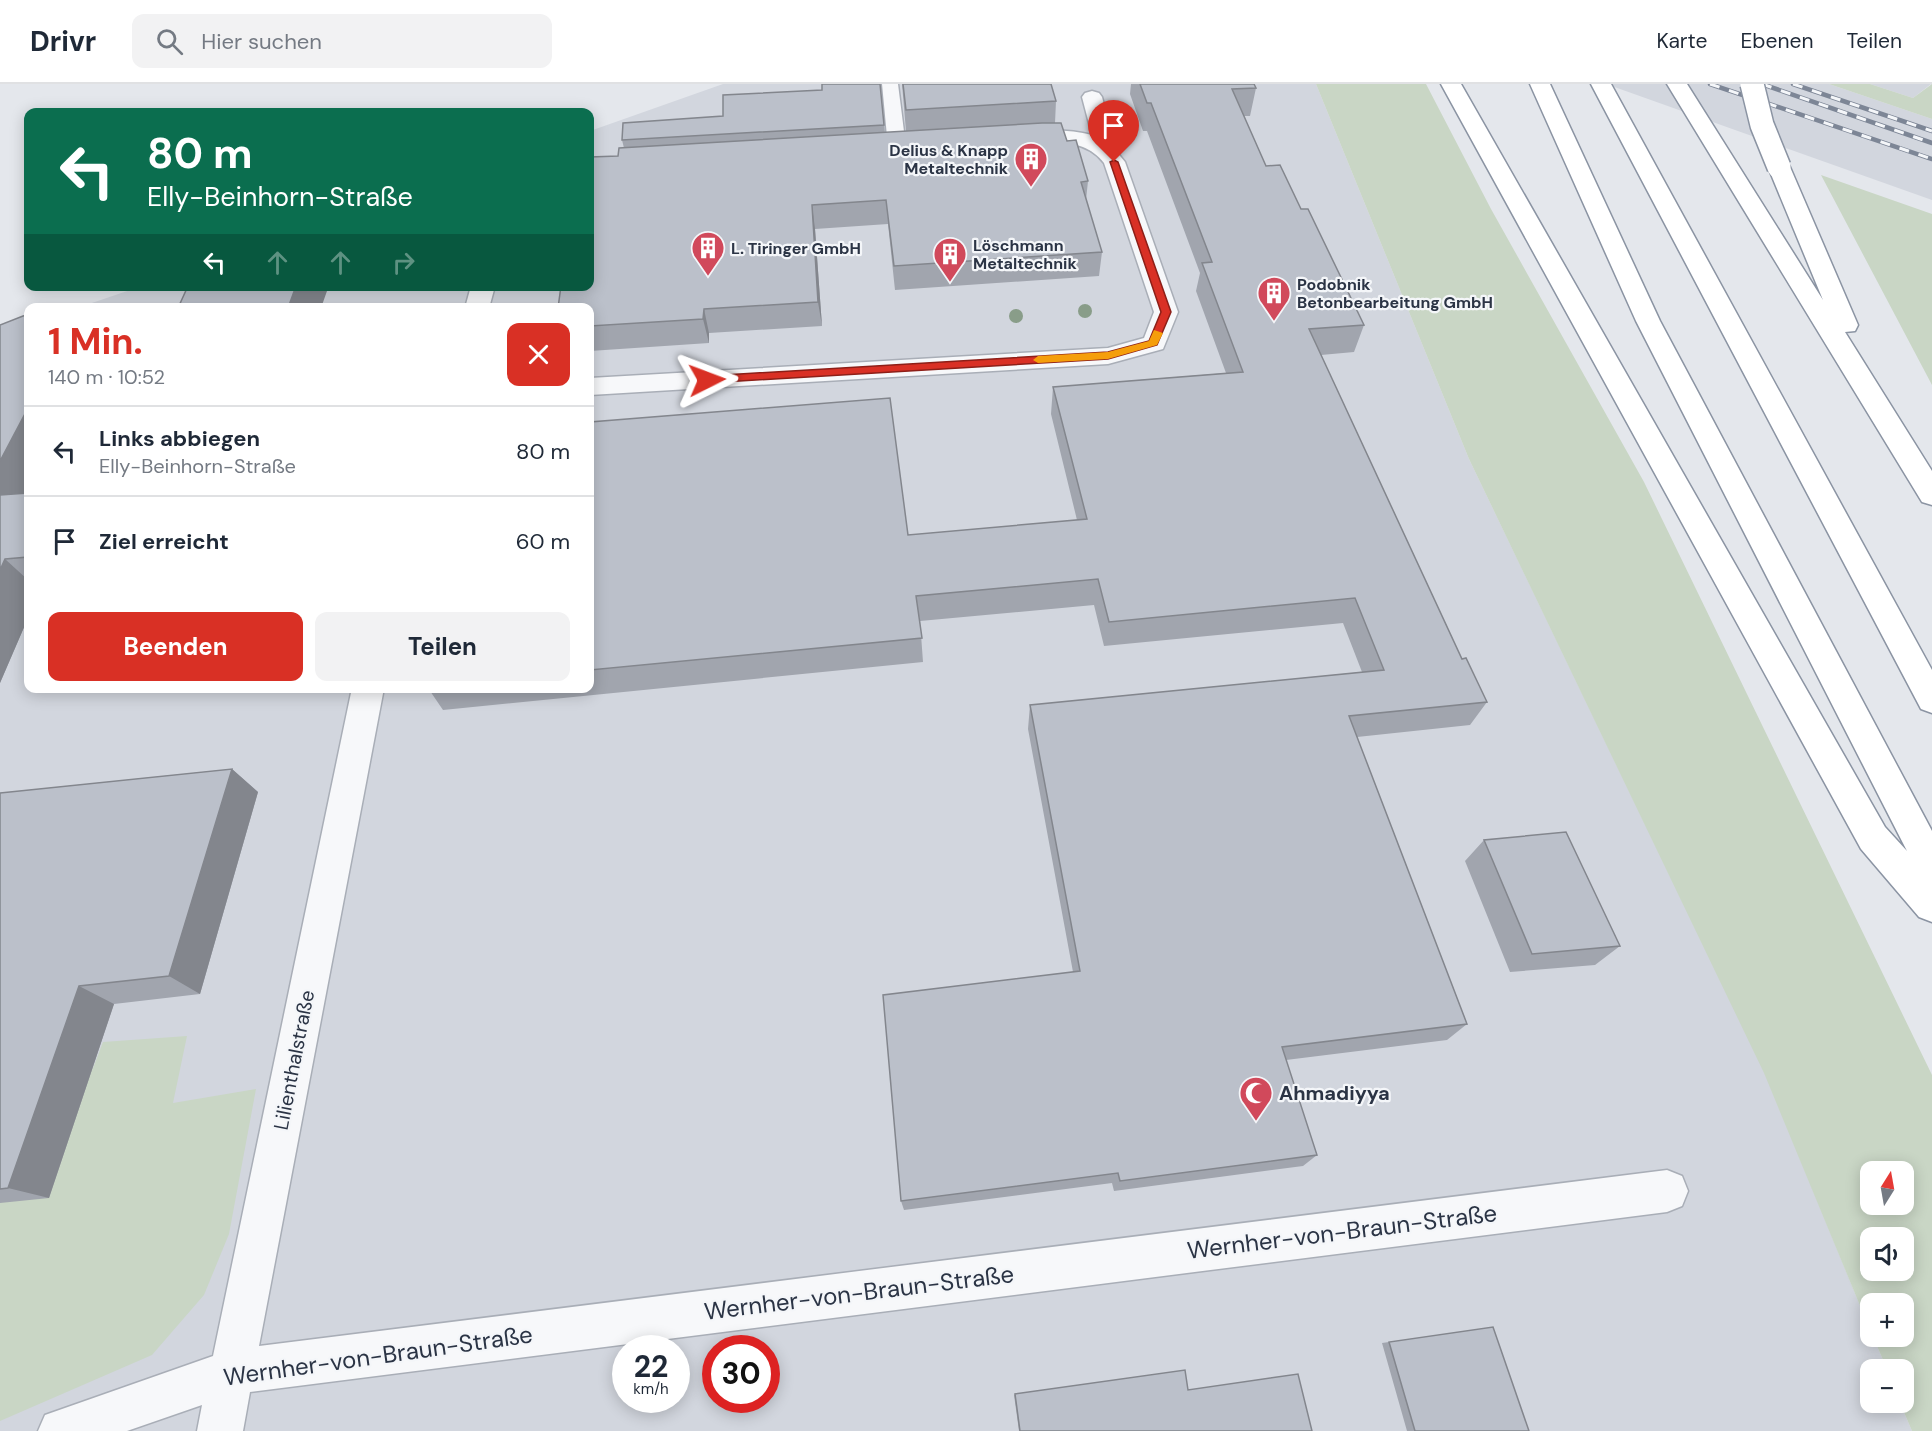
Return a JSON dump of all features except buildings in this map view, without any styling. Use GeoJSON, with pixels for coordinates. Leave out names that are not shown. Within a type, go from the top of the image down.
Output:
{"type":"FeatureCollection","features":[{"type":"Feature","properties":{"kind":"highway"},"geometry":{"type":"LineString","coordinates":[[1451,84],[1873,838],[1932,905]]}},
{"type":"Feature","properties":{"kind":"highway"},"geometry":{"type":"LineString","coordinates":[[1540,84],[1648,321],[1932,865]]}},
{"type":"Feature","properties":{"kind":"highway"},"geometry":{"type":"LineString","coordinates":[[1601,84],[1932,700]]}},
{"type":"Feature","properties":{"kind":"highway"},"geometry":{"type":"LineString","coordinates":[[1677,84],[1711,144],[1881,406],[1932,495]]}},
{"type":"Feature","properties":{"kind":"highway"},"geometry":{"type":"LineString","coordinates":[[1752,84],[1762,125],[1779,168],[1881,406]]}},
{"type":"Feature","properties":{"kind":"street"},"geometry":{"type":"LineString","coordinates":[[594,387],[1108,356],[1154,343],[1166,312],[1114,162],[1106,150],[1092,97]]}},
{"type":"Feature","properties":{"kind":"street"},"geometry":{"type":"LineString","coordinates":[[993,142],[1071,138],[1093,141],[1106,150]]}},
{"type":"Feature","properties":{"kind":"street"},"geometry":{"type":"LineString","coordinates":[[874,148],[921,146]]}},
{"type":"Feature","properties":{"kind":"street","name":"Lilienthalstraße"},"geometry":{"type":"LineString","coordinates":[[220,1431],[367,693]]}},
{"type":"Feature","properties":{"kind":"street","name":"Wernher-von-Braun-Straße"},"geometry":{"type":"LineString","coordinates":[[61,1431],[232,1372],[1667,1191]]}},
{"type":"Feature","properties":{"kind":"lane"},"geometry":{"type":"LineString","coordinates":[[890,84],[897,147]]}},
{"type":"Feature","properties":{"kind":"shaded area"},"geometry":{"type":"Polygon","coordinates":[[[723,84],[1316,84],[1469,459],[1765,1073],[1860,1306],[1860,1347],[1877,1347],[1883,1359],[1860,1359],[1860,1413],[1904,1413],[1912,1431],[0,1431],[0,335],[24,326],[24,693],[594,693],[594,303],[92,303],[127,291],[594,291],[594,130],[723,84]]]}},
{"type":"Feature","properties":{"kind":"shaded area"},"geometry":{"type":"Polygon","coordinates":[[[1606,84],[1829,84],[1932,119],[1932,200],[1606,84]]]}},
{"type":"Feature","properties":{"kind":"shaded area"},"geometry":{"type":"Polygon","coordinates":[[[1870,84],[1931,84],[1913,98],[1870,84]]]}},
{"type":"Feature","properties":{"kind":"green space"},"geometry":{"type":"Polygon","coordinates":[[[1316,84],[1426,84],[1491,209],[1644,482],[1932,1075],[1932,1431],[1912,1431],[1904,1413],[1914,1413],[1914,1359],[1883,1359],[1877,1347],[1914,1347],[1914,1293],[1860,1293],[1860,1306],[1764,1073],[1469,459],[1316,84]]]}},
{"type":"Feature","properties":{"kind":"green space"},"geometry":{"type":"Polygon","coordinates":[[[1829,84],[1870,84],[1913,98],[1932,84],[1932,119],[1829,84]]]}},
{"type":"Feature","properties":{"kind":"green space"},"geometry":{"type":"Polygon","coordinates":[[[1821,175],[1932,214],[1932,385],[1821,175]]]}},
{"type":"Feature","properties":{"kind":"green space"},"geometry":{"type":"Polygon","coordinates":[[[187,1036],[173,1103],[256,1089],[229,1234],[204,1295],[152,1355],[0,1421],[0,1203],[93,1068],[103,1042],[187,1036]]]}},
{"type":"Feature","properties":{"kind":"railway"},"geometry":{"type":"LineString","coordinates":[[1710,84],[1932,159]]}},
{"type":"Feature","properties":{"kind":"railway"},"geometry":{"type":"LineString","coordinates":[[1762,84],[1932,143]]}},
{"type":"Feature","properties":{"kind":"railway"},"geometry":{"type":"LineString","coordinates":[[1793,84],[1932,131]]}},
{"type":"Feature","properties":{"kind":"slow traffic"},"geometry":{"type":"LineString","coordinates":[[1038,360],[1108,356],[1154,343],[1158,333]]}},
{"type":"Feature","properties":{"kind":"place","name":"Delius & Knapp Metaltechnik"},"geometry":{"type":"Point","coordinates":[1031,188]}},
{"type":"Feature","properties":{"kind":"place","name":"L. Tiringer GmbH"},"geometry":{"type":"Point","coordinates":[708,277]}},
{"type":"Feature","properties":{"kind":"place","name":"Löschmann Metaltechnik"},"geometry":{"type":"Point","coordinates":[950,283]}},
{"type":"Feature","properties":{"kind":"place","name":"Podobnik Betonbearbeitung GmbH"},"geometry":{"type":"Point","coordinates":[1274,322]}},
{"type":"Feature","properties":{"kind":"place","name":"Ahmadiyya"},"geometry":{"type":"Point","coordinates":[1256,1122]}},
{"type":"Feature","properties":{"kind":"route"},"geometry":{"type":"LineString","coordinates":[[707,380],[1108,356],[1154,343],[1166,312],[1114,162]]}}]}
